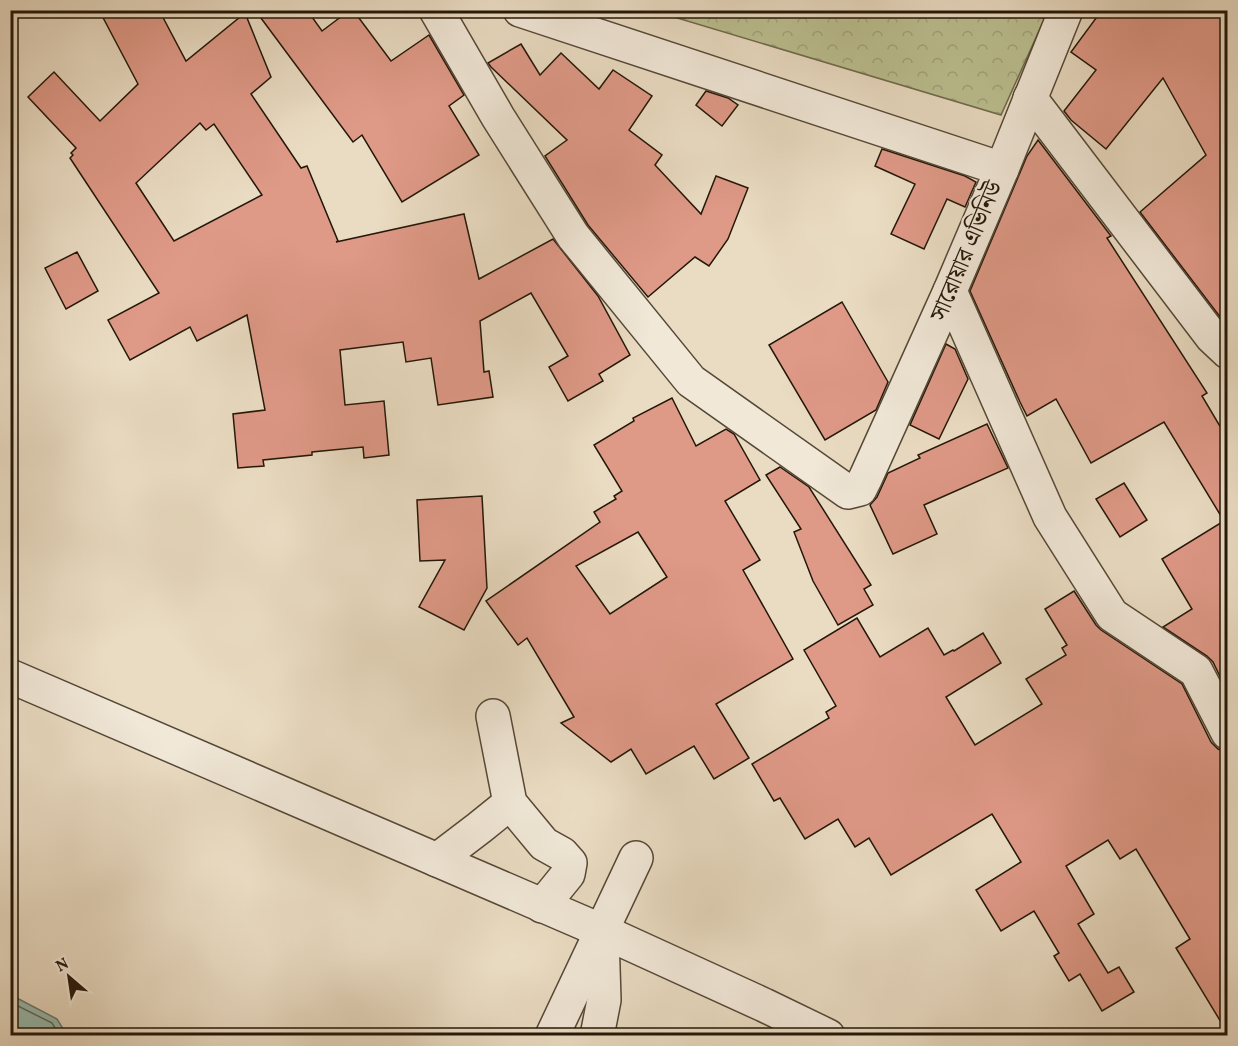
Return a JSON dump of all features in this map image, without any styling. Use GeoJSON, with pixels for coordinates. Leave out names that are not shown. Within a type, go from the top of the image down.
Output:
{"type":"FeatureCollection","features":[{"type":"Feature","properties":{"kind":"street","name":"সারোয়ার এভিনিউ"},"geometry":{"type":"LineString","coordinates":[[436,10],[498,117],[573,236],[691,381],[848,492],[860,489],[950,291],[1066,10]]}},
{"type":"Feature","properties":{"kind":"street"},"geometry":{"type":"LineString","coordinates":[[520,10],[1002,169]]}},
{"type":"Feature","properties":{"kind":"street"},"geometry":{"type":"LineString","coordinates":[[1030,98],[1212,337],[1227,352]]}},
{"type":"Feature","properties":{"kind":"street"},"geometry":{"type":"LineString","coordinates":[[950,291],[1050,517],[1093,586],[1112,615],[1196,671],[1227,733]]}},
{"type":"Feature","properties":{"kind":"street"},"geometry":{"type":"LineString","coordinates":[[10,676],[602,931],[828,1035]]}},
{"type":"Feature","properties":{"kind":"street"},"geometry":{"type":"LineString","coordinates":[[493,716],[510,803],[544,844],[562,854],[570,863],[568,874],[542,906]]}},
{"type":"Feature","properties":{"kind":"street"},"geometry":{"type":"LineString","coordinates":[[437,860],[510,803]]}},
{"type":"Feature","properties":{"kind":"street"},"geometry":{"type":"LineString","coordinates":[[552,1035],[636,858]]}},
{"type":"Feature","properties":{"kind":"street"},"geometry":{"type":"LineString","coordinates":[[597,1035],[604,1000],[602,931]]}},
{"type":"Feature","properties":{"kind":"green space"},"geometry":{"type":"Polygon","coordinates":[[[654,11],[1048,11],[1001,115],[654,11]]]}},
{"type":"Feature","properties":{"kind":"water"},"geometry":{"type":"Polygon","coordinates":[[[11,995],[57,1019],[67,1035],[11,1035],[11,995]]]}},
{"type":"Feature","properties":{"kind":"building"},"geometry":{"type":"Polygon","coordinates":[[[99,10],[159,10],[186,61],[245,13],[271,77],[251,94],[301,168],[307,166],[338,241],[336,242],[464,214],[479,279],[553,239],[598,296],[630,355],[599,374],[603,381],[568,401],[549,367],[568,356],[531,293],[480,321],[484,372],[489,371],[493,397],[438,405],[431,358],[406,362],[403,342],[340,350],[345,405],[384,401],[389,455],[364,458],[363,447],[263,460],[264,466],[238,468],[233,414],[265,410],[247,315],[197,341],[190,327],[130,360],[108,320],[159,293],[70,158],[76,148],[28,97],[54,72],[100,121],[138,84],[99,10]],[[200,123],[136,183],[174,241],[262,195],[214,124],[206,130],[200,123]]]}},
{"type":"Feature","properties":{"kind":"building"},"geometry":{"type":"Polygon","coordinates":[[[255,10],[307,10],[322,31],[353,10],[391,61],[429,35],[464,95],[449,106],[479,155],[402,202],[362,135],[353,142],[255,10]]]}},
{"type":"Feature","properties":{"kind":"building"},"geometry":{"type":"Polygon","coordinates":[[[1102,10],[1227,10],[1227,326],[1140,212],[1206,155],[1163,78],[1106,149],[1071,120],[1064,111],[1096,70],[1071,52],[1102,10]]]}},
{"type":"Feature","properties":{"kind":"building"},"geometry":{"type":"Polygon","coordinates":[[[521,44],[540,75],[561,53],[599,89],[613,70],[652,96],[629,130],[662,155],[655,165],[701,214],[716,176],[748,188],[728,239],[709,266],[695,257],[648,297],[588,225],[545,156],[567,140],[488,63],[521,44]]]}},
{"type":"Feature","properties":{"kind":"building"},"geometry":{"type":"Polygon","coordinates":[[[706,91],[728,98],[738,105],[722,126],[696,105],[706,91]]]}},
{"type":"Feature","properties":{"kind":"building"},"geometry":{"type":"Polygon","coordinates":[[[1038,140],[1111,236],[1107,238],[1207,393],[1202,396],[1227,438],[1227,691],[1213,662],[1207,656],[1163,627],[1192,609],[1162,559],[1224,521],[1164,422],[1091,463],[1056,399],[1027,416],[970,291],[1027,156],[1038,140]]]}},
{"type":"Feature","properties":{"kind":"building"},"geometry":{"type":"Polygon","coordinates":[[[882,149],[965,176],[976,182],[965,207],[947,199],[924,249],[891,234],[915,184],[875,166],[882,149]]]}},
{"type":"Feature","properties":{"kind":"building"},"geometry":{"type":"Polygon","coordinates":[[[77,252],[98,291],[66,309],[45,268],[77,252]]]}},
{"type":"Feature","properties":{"kind":"building"},"geometry":{"type":"Polygon","coordinates":[[[842,302],[888,382],[876,410],[825,440],[769,345],[842,302]]]}},
{"type":"Feature","properties":{"kind":"building"},"geometry":{"type":"Polygon","coordinates":[[[946,344],[955,349],[968,379],[939,439],[910,425],[946,344]]]}},
{"type":"Feature","properties":{"kind":"building"},"geometry":{"type":"Polygon","coordinates":[[[672,398],[696,446],[726,429],[734,434],[760,480],[725,501],[760,560],[743,570],[793,659],[716,704],[749,758],[714,779],[694,746],[646,774],[631,749],[611,762],[561,723],[574,717],[527,638],[518,645],[486,601],[600,522],[594,512],[616,499],[614,496],[622,491],[594,445],[634,421],[633,418],[672,398]],[[638,532],[576,566],[610,614],[667,577],[638,532]]]}},
{"type":"Feature","properties":{"kind":"building"},"geometry":{"type":"Polygon","coordinates":[[[987,424],[1008,468],[924,505],[937,534],[893,554],[870,505],[877,497],[888,473],[920,458],[918,455],[987,424]]]}},
{"type":"Feature","properties":{"kind":"building"},"geometry":{"type":"Polygon","coordinates":[[[780,467],[809,487],[871,585],[864,589],[873,605],[838,625],[813,581],[794,532],[801,529],[766,475],[780,467]]]}},
{"type":"Feature","properties":{"kind":"building"},"geometry":{"type":"Polygon","coordinates":[[[1124,483],[1147,520],[1120,537],[1096,499],[1124,483]]]}},
{"type":"Feature","properties":{"kind":"building"},"geometry":{"type":"Polygon","coordinates":[[[482,496],[487,588],[464,630],[419,607],[445,560],[420,561],[417,500],[482,496]]]}},
{"type":"Feature","properties":{"kind":"building"},"geometry":{"type":"Polygon","coordinates":[[[1074,591],[1101,630],[1182,684],[1211,742],[1218,749],[1227,752],[1227,1032],[1176,948],[1190,939],[1136,849],[1120,859],[1108,840],[1066,866],[1094,914],[1078,924],[1108,973],[1119,967],[1134,992],[1102,1011],[1080,974],[1069,981],[1054,956],[1059,953],[1034,911],[1001,931],[976,890],[1021,862],[992,814],[891,875],[869,838],[855,847],[838,819],[805,839],[780,798],[774,801],[752,764],[829,718],[826,712],[836,706],[804,650],[857,618],[880,657],[928,628],[944,655],[983,633],[1001,663],[946,697],[975,745],[1042,704],[1026,679],[1066,655],[1062,648],[1067,645],[1045,609],[1074,591]]]}}]}
